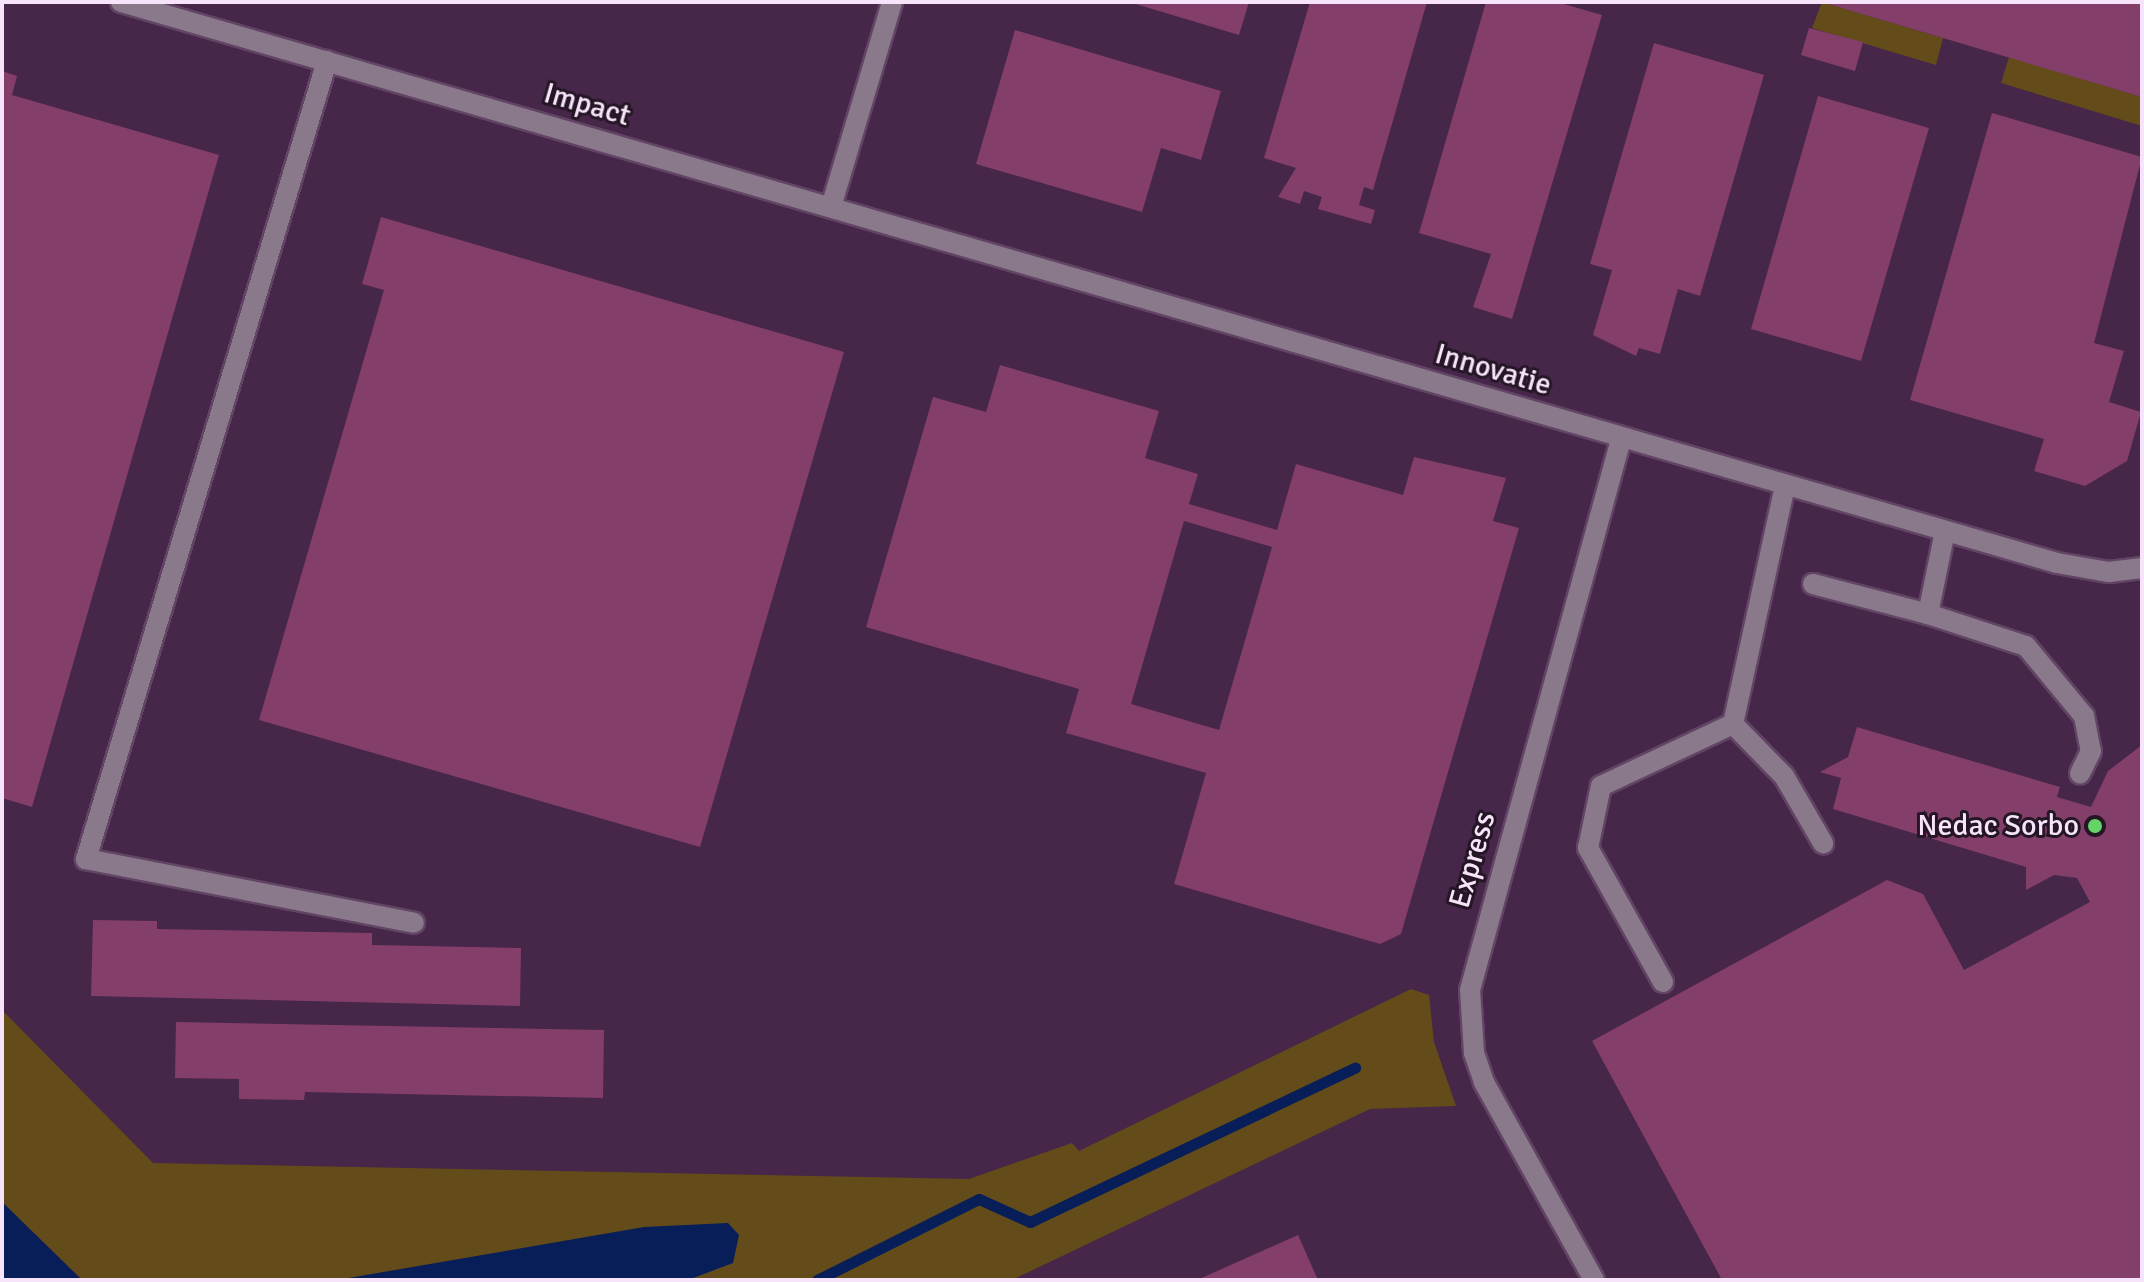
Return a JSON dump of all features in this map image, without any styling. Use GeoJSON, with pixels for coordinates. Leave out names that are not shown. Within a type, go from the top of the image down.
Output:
{"type":"FeatureCollection","features":[{"type":"Feature","properties":{"kind":"street","name":"Impact"},"geometry":{"type":"LineString","coordinates":[[121,2],[831,207]]}},
{"type":"Feature","properties":{"kind":"street"},"geometry":{"type":"LineString","coordinates":[[831,207],[892,2]]}},
{"type":"Feature","properties":{"kind":"street"},"geometry":{"type":"LineString","coordinates":[[327,61],[86,859],[414,923]]}},
{"type":"Feature","properties":{"kind":"street","name":"Innovatie"},"geometry":{"type":"LineString","coordinates":[[831,207],[1621,439],[2057,563],[2109,572],[2142,568]]}},
{"type":"Feature","properties":{"kind":"street","name":"Express"},"geometry":{"type":"LineString","coordinates":[[1594,1280],[1484,1082],[1474,1053],[1470,990],[1621,439]]}},
{"type":"Feature","properties":{"kind":"street"},"geometry":{"type":"LineString","coordinates":[[1733,724],[1785,485]]}},
{"type":"Feature","properties":{"kind":"street"},"geometry":{"type":"LineString","coordinates":[[1928,614],[1945,531]]}},
{"type":"Feature","properties":{"kind":"street"},"geometry":{"type":"LineString","coordinates":[[1813,584],[1928,614],[2026,646],[2084,716],[2091,751],[2080,774]]}},
{"type":"Feature","properties":{"kind":"street"},"geometry":{"type":"LineString","coordinates":[[1733,724],[1784,776],[1823,843]]}},
{"type":"Feature","properties":{"kind":"street"},"geometry":{"type":"LineString","coordinates":[[1663,982],[1588,848],[1601,786],[1733,724]]}},
{"type":"Feature","properties":{"kind":"shaded area"},"geometry":{"type":"Polygon","coordinates":[[[1822,2],[1943,38],[1936,65],[1812,28],[1822,2]]]}},
{"type":"Feature","properties":{"kind":"shaded area"},"geometry":{"type":"Polygon","coordinates":[[[2009,57],[2142,97],[2142,126],[2001,83],[2009,57]]]}},
{"type":"Feature","properties":{"kind":"shaded area"},"geometry":{"type":"Polygon","coordinates":[[[1411,989],[1429,995],[1434,1042],[1456,1106],[1370,1109],[1012,1280],[82,1280],[2,1202],[2,1010],[153,1163],[969,1179],[1072,1143],[1079,1151],[1411,989]]]}},
{"type":"Feature","properties":{"kind":"water"},"geometry":{"type":"Polygon","coordinates":[[[2,1202],[82,1280],[2,1280],[2,1202]]]}},
{"type":"Feature","properties":{"kind":"water"},"geometry":{"type":"Polygon","coordinates":[[[728,1223],[739,1235],[733,1263],[688,1280],[337,1280],[644,1227],[728,1223]]]}},
{"type":"Feature","properties":{"kind":"building"},"geometry":{"type":"Polygon","coordinates":[[[1129,2],[1249,2],[1239,35],[1129,2]]]}},
{"type":"Feature","properties":{"kind":"building"},"geometry":{"type":"Polygon","coordinates":[[[1310,2],[1427,2],[1373,190],[1364,187],[1359,205],[1375,210],[1371,224],[1318,209],[1322,197],[1304,191],[1300,204],[1278,197],[1296,168],[1264,158],[1310,2]]]}},
{"type":"Feature","properties":{"kind":"building"},"geometry":{"type":"Polygon","coordinates":[[[1486,2],[1557,2],[1602,15],[1512,319],[1473,307],[1491,254],[1419,233],[1486,2]]]}},
{"type":"Feature","properties":{"kind":"building"},"geometry":{"type":"Polygon","coordinates":[[[2142,2],[2142,97],[1825,3],[2142,2]]]}},
{"type":"Feature","properties":{"kind":"building"},"geometry":{"type":"Polygon","coordinates":[[[1809,28],[1863,42],[1855,71],[1801,55],[1809,28]]]}},
{"type":"Feature","properties":{"kind":"building"},"geometry":{"type":"Polygon","coordinates":[[[1015,30],[1221,91],[1201,160],[1161,148],[1142,212],[976,164],[1015,30]]]}},
{"type":"Feature","properties":{"kind":"building"},"geometry":{"type":"Polygon","coordinates":[[[1654,43],[1764,75],[1700,296],[1678,289],[1660,354],[1639,348],[1636,356],[1593,335],[1612,270],[1590,264],[1654,43]]]}},
{"type":"Feature","properties":{"kind":"building"},"geometry":{"type":"Polygon","coordinates":[[[2,71],[17,76],[12,95],[219,155],[32,807],[2,798],[2,71]]]}},
{"type":"Feature","properties":{"kind":"building"},"geometry":{"type":"Polygon","coordinates":[[[1818,96],[1929,128],[1861,361],[1751,329],[1818,96]]]}},
{"type":"Feature","properties":{"kind":"building"},"geometry":{"type":"Polygon","coordinates":[[[1992,113],[2142,157],[2094,343],[2124,351],[2109,402],[2141,412],[2127,461],[2085,486],[2034,471],[2044,439],[1910,400],[1992,113]]]}},
{"type":"Feature","properties":{"kind":"building"},"geometry":{"type":"Polygon","coordinates":[[[381,217],[844,352],[700,847],[259,720],[384,290],[362,284],[381,217]]]}},
{"type":"Feature","properties":{"kind":"building"},"geometry":{"type":"Polygon","coordinates":[[[1000,365],[1159,411],[1145,458],[1198,474],[1189,504],[1277,530],[1296,464],[1403,495],[1414,457],[1506,478],[1493,521],[1519,528],[1401,934],[1380,944],[1174,884],[1206,773],[1066,733],[1079,689],[866,627],[933,397],[986,412],[1000,365]],[[1184,521],[1131,704],[1219,730],[1272,547],[1184,521]]]}},
{"type":"Feature","properties":{"kind":"building"},"geometry":{"type":"Polygon","coordinates":[[[1857,727],[2060,787],[2057,797],[2091,807],[2108,771],[2142,745],[2142,1280],[1722,1280],[1592,1041],[1887,880],[1923,894],[1964,970],[2090,902],[2077,878],[2054,875],[2026,890],[2026,867],[1833,809],[1841,778],[1820,772],[1848,757],[1857,727]]]}},
{"type":"Feature","properties":{"kind":"building"},"geometry":{"type":"Polygon","coordinates":[[[93,920],[157,921],[157,929],[372,933],[372,945],[521,948],[520,1006],[91,996],[93,920]]]}},
{"type":"Feature","properties":{"kind":"building"},"geometry":{"type":"Polygon","coordinates":[[[176,1022],[604,1030],[603,1098],[305,1092],[304,1100],[239,1099],[239,1079],[175,1078],[176,1022]]]}},
{"type":"Feature","properties":{"kind":"building"},"geometry":{"type":"Polygon","coordinates":[[[1298,1235],[1318,1280],[1197,1280],[1298,1235]]]}},
{"type":"Feature","properties":{"kind":"waterway"},"geometry":{"type":"LineString","coordinates":[[817,1280],[979,1199],[1030,1222],[1355,1068]]}},
{"type":"Feature","properties":{"kind":"place","name":"Nedac Sorbo"},"geometry":{"type":"Point","coordinates":[2095,826]}}]}
